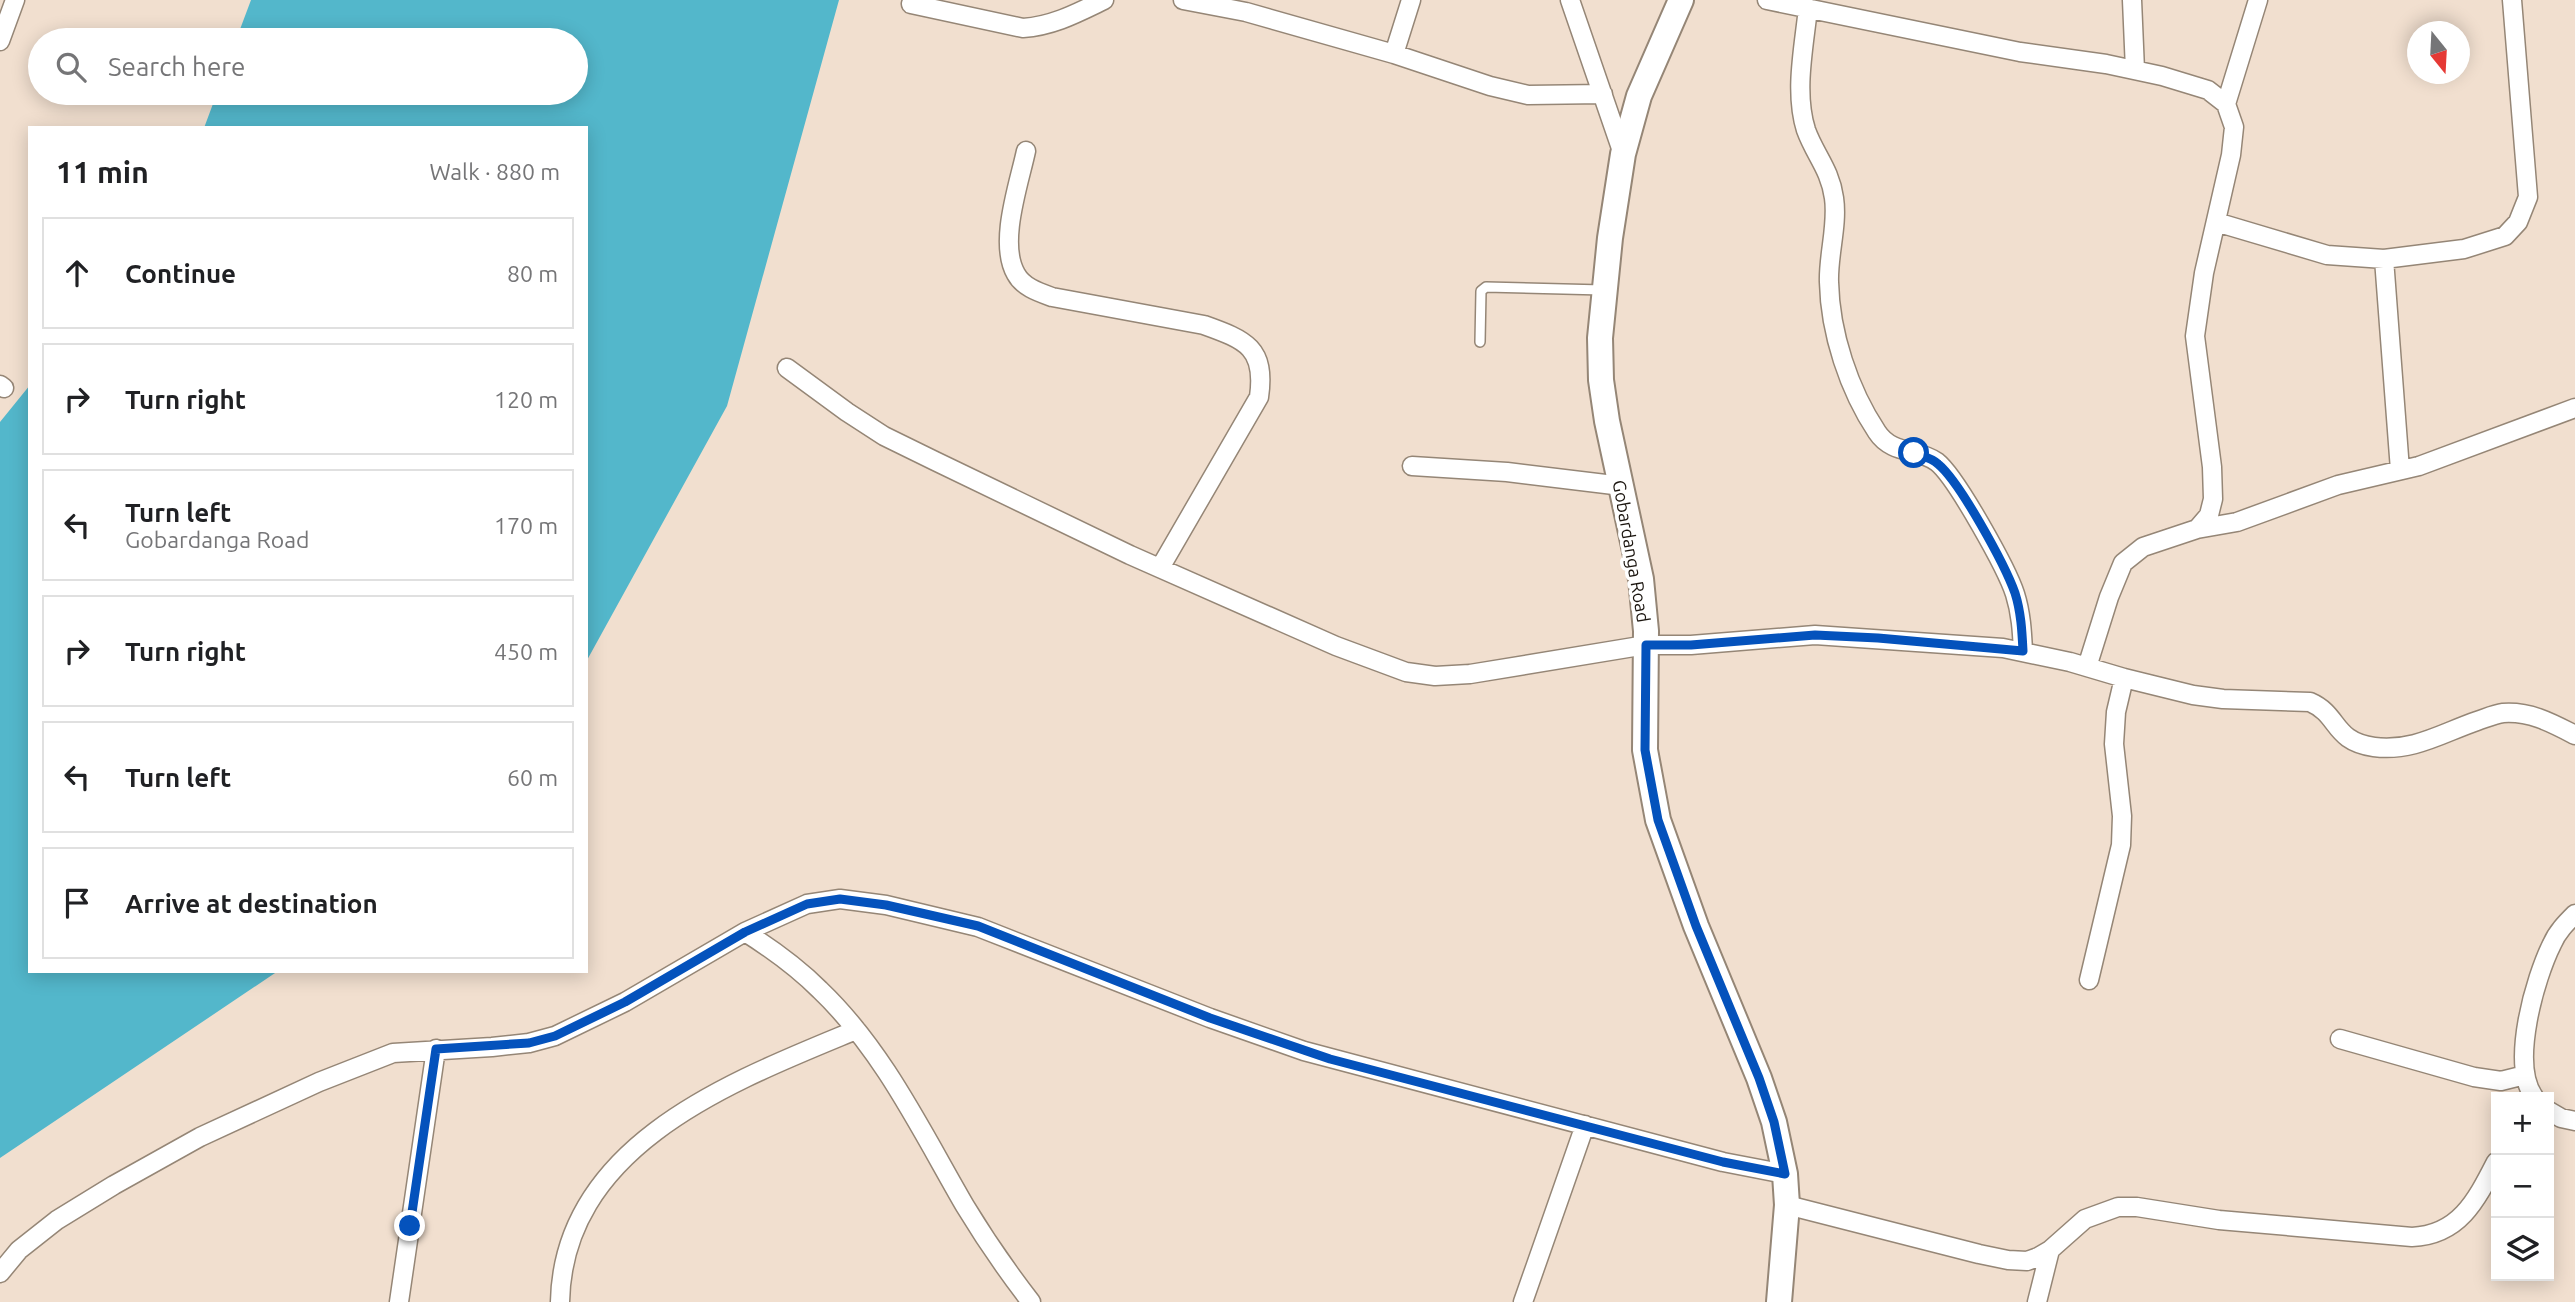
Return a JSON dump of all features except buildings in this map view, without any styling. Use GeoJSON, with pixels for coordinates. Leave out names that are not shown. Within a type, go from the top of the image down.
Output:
{"type":"FeatureCollection","features":[{"type":"Feature","properties":{"kind":"main road","name":"Gobardanga Road"},"geometry":{"type":"LineString","coordinates":[[1681,0],[1639,96],[1623,154],[1610,238],[1600,338],[1601,380],[1607,421],[1641,579],[1646,645],[1645,750],[1658,820],[1696,926],[1759,1078],[1774,1122],[1785,1174],[1787,1205],[1779,1302]]}},
{"type":"Feature","properties":{"kind":"street"},"geometry":{"type":"LineString","coordinates":[[0,41],[15,0]]}},
{"type":"Feature","properties":{"kind":"street"},"geometry":{"type":"LineString","coordinates":[[911,4],[1023,27],[1040,27],[1058,22],[1104,0]]}},
{"type":"Feature","properties":{"kind":"street"},"geometry":{"type":"LineString","coordinates":[[1183,0],[1246,12],[1528,95],[1603,94]]}},
{"type":"Feature","properties":{"kind":"street"},"geometry":{"type":"LineString","coordinates":[[1394,54],[1411,0]]}},
{"type":"Feature","properties":{"kind":"street"},"geometry":{"type":"LineString","coordinates":[[1570,0],[1623,154]]}},
{"type":"Feature","properties":{"kind":"street"},"geometry":{"type":"LineString","coordinates":[[1767,0],[2020,52],[2135,70],[2208,90],[2226,104],[2234,127],[2231,155],[2204,273],[2195,336],[2212,467],[2213,499],[2209,515],[2197,529]]}},
{"type":"Feature","properties":{"kind":"street"},"geometry":{"type":"LineString","coordinates":[[2132,0],[2135,70]]}},
{"type":"Feature","properties":{"kind":"street"},"geometry":{"type":"LineString","coordinates":[[2226,104],[2258,0]]}},
{"type":"Feature","properties":{"kind":"street"},"geometry":{"type":"LineString","coordinates":[[2216,222],[2327,255],[2384,259],[2464,249],[2505,236],[2518,222],[2528,198],[2512,0]]}},
{"type":"Feature","properties":{"kind":"street"},"geometry":{"type":"LineString","coordinates":[[1808,8],[1801,78],[1802,106],[1805,126],[1813,148],[1826,166],[1835,201],[1829,282],[1832,318],[1848,371],[1865,413],[1879,436],[1894,449],[1936,461],[1954,480],[2014,591],[2021,617],[2023,651]]}},
{"type":"Feature","properties":{"kind":"street"},"geometry":{"type":"LineString","coordinates":[[1026,151],[1008,243],[1016,275],[1032,290],[1052,297],[1204,325],[1227,333],[1249,346],[1259,360],[1259,397],[1160,568]]}},
{"type":"Feature","properties":{"kind":"street"},"geometry":{"type":"LineString","coordinates":[[2384,259],[2400,470]]}},
{"type":"Feature","properties":{"kind":"street"},"geometry":{"type":"LineString","coordinates":[[787,368],[884,436],[1160,568],[1346,650],[1406,672],[1435,676],[1471,674],[1646,645],[1691,645],[1815,635],[1878,638],[2023,651],[2193,695],[2223,699],[2310,702],[2321,706],[2337,729],[2348,739],[2372,747],[2392,748],[2421,744],[2456,728],[2501,713],[2543,719],[2575,735]]}},
{"type":"Feature","properties":{"kind":"street"},"geometry":{"type":"LineString","coordinates":[[2087,667],[2123,562],[2143,547],[2197,529],[2237,522],[2337,485],[2452,454],[2575,408]]}},
{"type":"Feature","properties":{"kind":"street"},"geometry":{"type":"LineString","coordinates":[[1412,466],[1507,472],[1622,486]]}},
{"type":"Feature","properties":{"kind":"street"},"geometry":{"type":"LineString","coordinates":[[2089,980],[2121,845],[2122,816],[2113,744],[2116,712],[2124,678]]}},
{"type":"Feature","properties":{"kind":"street"},"geometry":{"type":"LineString","coordinates":[[0,1273],[19,1250],[57,1220],[200,1137],[354,1066],[393,1053],[529,1043],[555,1036],[625,1002],[745,932],[807,904],[840,899],[923,912],[978,926],[1210,1018],[1304,1051],[1723,1162],[1785,1174]]}},
{"type":"Feature","properties":{"kind":"street"},"geometry":{"type":"LineString","coordinates":[[2531,1092],[2525,1075],[2526,1038],[2532,1006],[2543,965],[2561,928],[2575,914]]}},
{"type":"Feature","properties":{"kind":"street"},"geometry":{"type":"LineString","coordinates":[[745,932],[785,958],[822,991],[856,1030],[896,1085],[967,1209],[1031,1302]]}},
{"type":"Feature","properties":{"kind":"street"},"geometry":{"type":"LineString","coordinates":[[560,1302],[560,1282],[572,1236],[587,1204],[606,1175],[627,1152],[678,1117],[768,1066],[856,1030]]}},
{"type":"Feature","properties":{"kind":"street"},"geometry":{"type":"LineString","coordinates":[[2340,1039],[2474,1077],[2501,1081],[2525,1075]]}},
{"type":"Feature","properties":{"kind":"street"},"geometry":{"type":"LineString","coordinates":[[399,1302],[436,1049]]}},
{"type":"Feature","properties":{"kind":"street"},"geometry":{"type":"LineString","coordinates":[[2554,1114],[2575,1121]]}},
{"type":"Feature","properties":{"kind":"street"},"geometry":{"type":"LineString","coordinates":[[1523,1302],[1585,1125]]}},
{"type":"Feature","properties":{"kind":"street"},"geometry":{"type":"LineString","coordinates":[[1787,1205],[2008,1260],[2027,1261],[2050,1250],[2085,1219],[2118,1207],[2137,1207],[2219,1220],[2398,1236],[2430,1236],[2455,1224],[2491,1173]]}},
{"type":"Feature","properties":{"kind":"street"},"geometry":{"type":"LineString","coordinates":[[2036,1302],[2050,1250]]}},
{"type":"Feature","properties":{"kind":"lane"},"geometry":{"type":"LineString","coordinates":[[1480,342],[1481,291],[1486,287],[1605,290]]}},
{"type":"Feature","properties":{"kind":"water"},"geometry":{"type":"Polygon","coordinates":[[[251,0],[839,0],[727,406],[588,658],[588,126],[205,126],[213,105],[588,105],[588,28],[240,28],[251,0]]]}},
{"type":"Feature","properties":{"kind":"water"},"geometry":{"type":"Polygon","coordinates":[[[28,387],[28,973],[275,973],[0,1158],[0,422],[28,387]]]}},
{"type":"Feature","properties":{"kind":"route"},"geometry":{"type":"LineString","coordinates":[[410,1226],[436,1049],[529,1043],[555,1036],[625,1002],[715,947],[745,932],[807,904],[840,899],[923,912],[978,926],[1210,1018],[1355,1066],[1723,1162],[1785,1174],[1774,1122],[1759,1078],[1696,926],[1658,820],[1645,750],[1646,645],[1691,645],[1815,635],[2023,651],[2021,617],[2014,591],[2000,561],[1954,480],[1936,461],[1914,453]]}}]}
